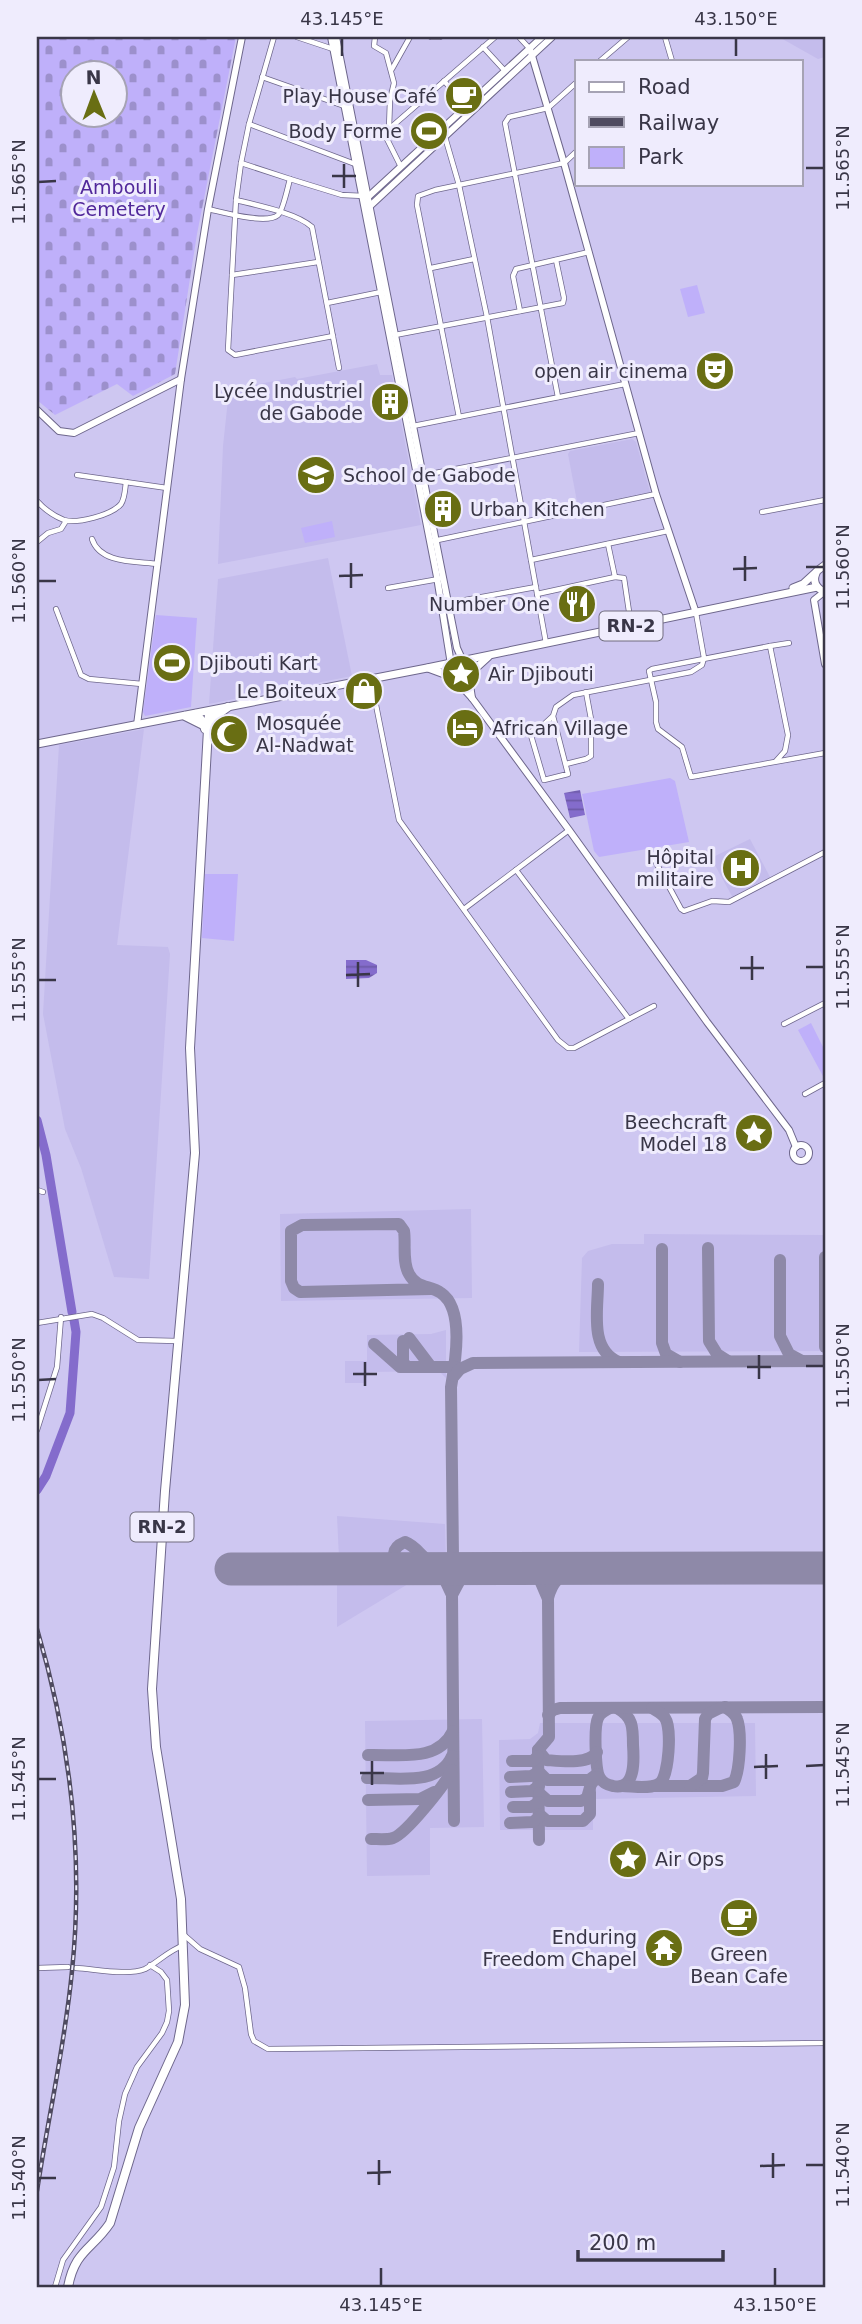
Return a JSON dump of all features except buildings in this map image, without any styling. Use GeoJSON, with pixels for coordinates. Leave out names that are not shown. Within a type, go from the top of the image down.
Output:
{"type":"FeatureCollection","features":[{"type":"Feature","properties":{"kind":"highway"},"geometry":{"type":"LineString","coordinates":[[206,733],[214,717],[228,707]]}},
{"type":"Feature","properties":{"kind":"highway","name":"RN-2"},"geometry":{"type":"LineString","coordinates":[[68,2287],[74,2265],[80,2255],[110,2223],[138,2128],[178,2042],[185,2005],[184,1935],[178,1872],[156,1746],[152,1689],[156,1604],[177,1341],[195,1153],[190,1048],[209,712]]}},
{"type":"Feature","properties":{"kind":"highway"},"geometry":{"type":"LineString","coordinates":[[196,714],[203,722],[206,733]]}},
{"type":"Feature","properties":{"kind":"highway"},"geometry":{"type":"LineString","coordinates":[[186,716],[200,722],[206,733]]}},
{"type":"Feature","properties":{"kind":"main road","name":"RN-2"},"geometry":{"type":"LineString","coordinates":[[771,597],[803,584],[825,565]]}},
{"type":"Feature","properties":{"kind":"main road"},"geometry":{"type":"LineString","coordinates":[[815,573],[814,580],[819,590],[815,597]]}},
{"type":"Feature","properties":{"kind":"main road","name":"RN-2"},"geometry":{"type":"LineString","coordinates":[[209,712],[771,597],[819,590]]}},
{"type":"Feature","properties":{"kind":"main road"},"geometry":{"type":"LineString","coordinates":[[470,680],[491,654]]}},
{"type":"Feature","properties":{"kind":"main road"},"geometry":{"type":"LineString","coordinates":[[427,668],[447,675],[457,682]]}},
{"type":"Feature","properties":{"kind":"main road"},"geometry":{"type":"LineString","coordinates":[[37,743],[209,712]]}},
{"type":"Feature","properties":{"kind":"street"},"geometry":{"type":"LineString","coordinates":[[137,725],[181,379],[208,209],[242,37]]}},
{"type":"Feature","properties":{"kind":"street"},"geometry":{"type":"LineString","coordinates":[[274,37],[249,124],[241,163],[236,200],[228,346],[231,354],[333,336]]}},
{"type":"Feature","properties":{"kind":"street"},"geometry":{"type":"LineString","coordinates":[[297,37],[335,50]]}},
{"type":"Feature","properties":{"kind":"street"},"geometry":{"type":"LineString","coordinates":[[334,37],[369,197]]}},
{"type":"Feature","properties":{"kind":"street"},"geometry":{"type":"LineString","coordinates":[[375,37],[374,46],[386,53],[394,83],[387,139],[401,168]]}},
{"type":"Feature","properties":{"kind":"street"},"geometry":{"type":"LineString","coordinates":[[391,70],[410,37]]}},
{"type":"Feature","properties":{"kind":"street"},"geometry":{"type":"LineString","coordinates":[[431,37],[440,37]]}},
{"type":"Feature","properties":{"kind":"street"},"geometry":{"type":"LineString","coordinates":[[389,129],[495,37]]}},
{"type":"Feature","properties":{"kind":"street"},"geometry":{"type":"LineString","coordinates":[[519,37],[531,52],[548,108],[656,494],[696,613],[704,659],[702,665],[691,672],[586,692],[564,699],[556,707],[553,716],[540,728],[530,732],[544,780],[568,774],[553,716]]}},
{"type":"Feature","properties":{"kind":"street"},"geometry":{"type":"LineString","coordinates":[[366,205],[531,52],[542,37]]}},
{"type":"Feature","properties":{"kind":"street"},"geometry":{"type":"LineString","coordinates":[[366,205],[377,189],[444,133],[506,72],[552,37]]}},
{"type":"Feature","properties":{"kind":"street"},"geometry":{"type":"LineString","coordinates":[[601,60],[628,37]]}},
{"type":"Feature","properties":{"kind":"street"},"geometry":{"type":"LineString","coordinates":[[665,37],[671,60]]}},
{"type":"Feature","properties":{"kind":"street"},"geometry":{"type":"LineString","coordinates":[[483,47],[506,72]]}},
{"type":"Feature","properties":{"kind":"street"},"geometry":{"type":"LineString","coordinates":[[262,77],[348,108]]}},
{"type":"Feature","properties":{"kind":"street"},"geometry":{"type":"LineString","coordinates":[[444,81],[468,107]]}},
{"type":"Feature","properties":{"kind":"street"},"geometry":{"type":"LineString","coordinates":[[558,397],[506,119],[548,108],[575,84]]}},
{"type":"Feature","properties":{"kind":"street"},"geometry":{"type":"LineString","coordinates":[[348,108],[360,195],[366,205],[440,578],[452,674],[569,830],[707,1022],[789,1130],[809,1150],[809,1155],[802,1161],[794,1157],[796,1147]]}},
{"type":"Feature","properties":{"kind":"street"},"geometry":{"type":"LineString","coordinates":[[249,124],[355,164]]}},
{"type":"Feature","properties":{"kind":"street"},"geometry":{"type":"LineString","coordinates":[[444,133],[459,185],[487,317],[546,643]]}},
{"type":"Feature","properties":{"kind":"street"},"geometry":{"type":"LineString","coordinates":[[458,417],[417,200],[422,194],[564,163],[575,153]]}},
{"type":"Feature","properties":{"kind":"street"},"geometry":{"type":"LineString","coordinates":[[241,163],[342,195],[369,197]]}},
{"type":"Feature","properties":{"kind":"street"},"geometry":{"type":"LineString","coordinates":[[208,209],[270,218],[280,213],[290,179]]}},
{"type":"Feature","properties":{"kind":"street"},"geometry":{"type":"LineString","coordinates":[[366,183],[372,189],[377,189]]}},
{"type":"Feature","properties":{"kind":"street"},"geometry":{"type":"LineString","coordinates":[[236,200],[310,224],[339,368]]}},
{"type":"Feature","properties":{"kind":"street"},"geometry":{"type":"LineString","coordinates":[[520,311],[514,272],[520,267],[589,252]]}},
{"type":"Feature","properties":{"kind":"street"},"geometry":{"type":"LineString","coordinates":[[431,268],[474,259]]}},
{"type":"Feature","properties":{"kind":"street"},"geometry":{"type":"LineString","coordinates":[[394,335],[560,304],[564,301],[556,260]]}},
{"type":"Feature","properties":{"kind":"street"},"geometry":{"type":"LineString","coordinates":[[232,275],[318,262]]}},
{"type":"Feature","properties":{"kind":"street"},"geometry":{"type":"LineString","coordinates":[[327,303],[383,291]]}},
{"type":"Feature","properties":{"kind":"street"},"geometry":{"type":"LineString","coordinates":[[383,291],[394,335],[409,427]]}},
{"type":"Feature","properties":{"kind":"street"},"geometry":{"type":"LineString","coordinates":[[37,410],[59,431],[74,433],[181,379]]}},
{"type":"Feature","properties":{"kind":"street"},"geometry":{"type":"LineString","coordinates":[[409,427],[625,384]]}},
{"type":"Feature","properties":{"kind":"street"},"geometry":{"type":"LineString","coordinates":[[419,476],[639,433]]}},
{"type":"Feature","properties":{"kind":"street"},"geometry":{"type":"LineString","coordinates":[[77,475],[167,488]]}},
{"type":"Feature","properties":{"kind":"street"},"geometry":{"type":"LineString","coordinates":[[37,501],[66,521],[88,519],[113,511],[123,500],[126,482]]}},
{"type":"Feature","properties":{"kind":"street"},"geometry":{"type":"LineString","coordinates":[[432,541],[656,494]]}},
{"type":"Feature","properties":{"kind":"street"},"geometry":{"type":"LineString","coordinates":[[762,512],[825,499]]}},
{"type":"Feature","properties":{"kind":"street"},"geometry":{"type":"LineString","coordinates":[[37,542],[48,533],[61,529],[66,521]]}},
{"type":"Feature","properties":{"kind":"street"},"geometry":{"type":"LineString","coordinates":[[531,560],[668,531]]}},
{"type":"Feature","properties":{"kind":"street"},"geometry":{"type":"LineString","coordinates":[[93,540],[99,552],[107,556],[158,564]]}},
{"type":"Feature","properties":{"kind":"street"},"geometry":{"type":"LineString","coordinates":[[608,544],[615,577]]}},
{"type":"Feature","properties":{"kind":"street"},"geometry":{"type":"LineString","coordinates":[[537,594],[615,577],[624,578],[631,626]]}},
{"type":"Feature","properties":{"kind":"street"},"geometry":{"type":"LineString","coordinates":[[388,588],[440,578]]}},
{"type":"Feature","properties":{"kind":"street"},"geometry":{"type":"LineString","coordinates":[[440,578],[449,603],[457,648],[470,680],[472,698]]}},
{"type":"Feature","properties":{"kind":"street"},"geometry":{"type":"LineString","coordinates":[[449,603],[536,587]]}},
{"type":"Feature","properties":{"kind":"street"},"geometry":{"type":"LineString","coordinates":[[815,597],[825,664]]}},
{"type":"Feature","properties":{"kind":"street"},"geometry":{"type":"LineString","coordinates":[[57,609],[81,675],[89,679],[143,684]]}},
{"type":"Feature","properties":{"kind":"street"},"geometry":{"type":"LineString","coordinates":[[817,621],[818,616],[825,615]]}},
{"type":"Feature","properties":{"kind":"street"},"geometry":{"type":"LineString","coordinates":[[789,643],[652,669],[649,671],[656,702],[658,729],[682,747],[691,777],[825,753]]}},
{"type":"Feature","properties":{"kind":"street"},"geometry":{"type":"LineString","coordinates":[[771,646],[788,735],[785,751],[776,761]]}},
{"type":"Feature","properties":{"kind":"street"},"geometry":{"type":"LineString","coordinates":[[370,679],[399,820],[562,1045],[575,1048],[654,1006]]}},
{"type":"Feature","properties":{"kind":"street"},"geometry":{"type":"LineString","coordinates":[[566,764],[591,756],[591,719],[586,692]]}},
{"type":"Feature","properties":{"kind":"street"},"geometry":{"type":"LineString","coordinates":[[464,909],[569,830]]}},
{"type":"Feature","properties":{"kind":"street"},"geometry":{"type":"LineString","coordinates":[[653,857],[684,911],[712,901],[729,902],[825,852]]}},
{"type":"Feature","properties":{"kind":"street"},"geometry":{"type":"LineString","coordinates":[[516,870],[629,1018]]}},
{"type":"Feature","properties":{"kind":"street"},"geometry":{"type":"LineString","coordinates":[[784,1024],[825,1003]]}},
{"type":"Feature","properties":{"kind":"street"},"geometry":{"type":"LineString","coordinates":[[805,1094],[825,1083]]}},
{"type":"Feature","properties":{"kind":"street"},"geometry":{"type":"LineString","coordinates":[[789,1130],[796,1147]]}},
{"type":"Feature","properties":{"kind":"street"},"geometry":{"type":"LineString","coordinates":[[796,1147],[806,1146]]}},
{"type":"Feature","properties":{"kind":"street"},"geometry":{"type":"LineString","coordinates":[[37,1190],[43,1192]]}},
{"type":"Feature","properties":{"kind":"street"},"geometry":{"type":"LineString","coordinates":[[37,1322],[92,1314],[138,1340],[177,1341]]}},
{"type":"Feature","properties":{"kind":"street"},"geometry":{"type":"LineString","coordinates":[[37,1430],[57,1367],[61,1317]]}},
{"type":"Feature","properties":{"kind":"street"},"geometry":{"type":"LineString","coordinates":[[184,1935],[200,1949],[239,1967],[245,1988],[251,2034],[254,2041],[268,2049],[825,2043]]}},
{"type":"Feature","properties":{"kind":"street"},"geometry":{"type":"LineString","coordinates":[[76,1968],[123,1972],[143,1970],[168,1952],[184,1945]]}},
{"type":"Feature","properties":{"kind":"street"},"geometry":{"type":"LineString","coordinates":[[55,2287],[63,2260],[101,2207],[114,2167],[118,2121],[125,2094],[137,2067],[167,2022],[167,1980],[150,1965]]}},
{"type":"Feature","properties":{"kind":"street"},"geometry":{"type":"LineString","coordinates":[[37,1968],[68,1967]]}},
{"type":"Feature","properties":{"kind":"shaded area"},"geometry":{"type":"Polygon","coordinates":[[[779,37],[825,37],[825,57],[818,59],[779,37]]]}},
{"type":"Feature","properties":{"kind":"shaded area","name":"School de Gabode"},"geometry":{"type":"Polygon","coordinates":[[[377,364],[380,375],[392,375],[421,525],[218,564],[223,446],[229,390],[377,364]]]}},
{"type":"Feature","properties":{"kind":"shaded area"},"geometry":{"type":"Polygon","coordinates":[[[632,439],[636,442],[650,492],[578,507],[568,454],[570,451],[632,439]]]}},
{"type":"Feature","properties":{"kind":"shaded area"},"geometry":{"type":"Polygon","coordinates":[[[328,558],[352,676],[209,704],[218,579],[328,558]]]}},
{"type":"Feature","properties":{"kind":"shaded area"},"geometry":{"type":"Polygon","coordinates":[[[144,729],[117,945],[168,947],[170,954],[149,1279],[114,1277],[81,1168],[65,1129],[43,1014],[59,745],[144,729]]]}},
{"type":"Feature","properties":{"kind":"shaded area"},"geometry":{"type":"Polygon","coordinates":[[[580,790],[585,815],[570,818],[564,793],[580,790]]]}},
{"type":"Feature","properties":{"kind":"shaded area","name":"Hôpital militaire"},"geometry":{"type":"Polygon","coordinates":[[[750,839],[771,879],[733,898],[711,858],[750,839]]]}},
{"type":"Feature","properties":{"kind":"shaded area"},"geometry":{"type":"Polygon","coordinates":[[[346,960],[366,960],[377,965],[377,973],[369,978],[346,979],[346,960]]]}},
{"type":"Feature","properties":{"kind":"shaded area"},"geometry":{"type":"Polygon","coordinates":[[[471,1209],[472,1298],[281,1301],[280,1214],[471,1209]]]}},
{"type":"Feature","properties":{"kind":"shaded area"},"geometry":{"type":"Polygon","coordinates":[[[644,1234],[825,1235],[825,1351],[579,1352],[582,1258],[588,1251],[612,1244],[644,1244],[644,1234]]]}},
{"type":"Feature","properties":{"kind":"shaded area"},"geometry":{"type":"Polygon","coordinates":[[[446,1330],[446,1378],[439,1371],[369,1372],[364,1383],[345,1383],[345,1361],[367,1361],[367,1335],[431,1334],[446,1330]]]}},
{"type":"Feature","properties":{"kind":"shaded area"},"geometry":{"type":"Polygon","coordinates":[[[337,1516],[445,1524],[446,1558],[339,1558],[337,1516]]]}},
{"type":"Feature","properties":{"kind":"shaded area"},"geometry":{"type":"Polygon","coordinates":[[[408,1584],[337,1627],[337,1585],[408,1584]]]}},
{"type":"Feature","properties":{"kind":"shaded area"},"geometry":{"type":"Polygon","coordinates":[[[482,1719],[484,1827],[430,1828],[430,1875],[367,1876],[365,1721],[482,1719]]]}},
{"type":"Feature","properties":{"kind":"shaded area"},"geometry":{"type":"Polygon","coordinates":[[[540,1723],[755,1723],[756,1796],[593,1799],[593,1830],[500,1830],[499,1740],[530,1739],[538,1733],[540,1723]]]}},
{"type":"Feature","properties":{"kind":"green space","name":"Ambouli Cemetery"},"geometry":{"type":"Polygon","coordinates":[[[37,37],[236,37],[197,234],[175,374],[133,396],[117,384],[55,415],[37,400],[37,37]]]}},
{"type":"Feature","properties":{"kind":"green space"},"geometry":{"type":"Polygon","coordinates":[[[697,285],[705,313],[688,317],[680,289],[697,285]]]}},
{"type":"Feature","properties":{"kind":"green space"},"geometry":{"type":"Polygon","coordinates":[[[332,521],[335,537],[305,543],[301,528],[332,521]]]}},
{"type":"Feature","properties":{"kind":"green space","name":"Djibouti Kart"},"geometry":{"type":"Polygon","coordinates":[[[156,615],[197,618],[191,707],[145,716],[143,712],[156,615]]]}},
{"type":"Feature","properties":{"kind":"green space"},"geometry":{"type":"Polygon","coordinates":[[[670,778],[675,781],[689,842],[599,857],[594,851],[582,794],[670,778]]]}},
{"type":"Feature","properties":{"kind":"green space"},"geometry":{"type":"Polygon","coordinates":[[[205,874],[238,874],[234,941],[202,938],[205,874]]]}},
{"type":"Feature","properties":{"kind":"green space"},"geometry":{"type":"Polygon","coordinates":[[[811,1023],[825,1051],[824,1078],[798,1030],[811,1023]]]}},
{"type":"Feature","properties":{"kind":"waterway"},"geometry":{"type":"LineString","coordinates":[[37,1120],[46,1155],[72,1312]]}},
{"type":"Feature","properties":{"kind":"waterway"},"geometry":{"type":"LineString","coordinates":[[37,1490],[46,1476],[70,1413],[76,1332],[74,1320]]}},
{"type":"Feature","properties":{"kind":"taxiway"},"geometry":{"type":"LineString","coordinates":[[431,1289],[300,1292],[294,1288],[291,1281],[291,1231],[302,1225],[399,1224],[404,1231],[405,1259],[412,1279],[441,1293],[448,1301],[456,1324],[451,1387],[453,1557],[462,1569]]}},
{"type":"Feature","properties":{"kind":"taxiway"},"geometry":{"type":"LineString","coordinates":[[708,1248],[709,1341],[717,1354],[728,1361]]}},
{"type":"Feature","properties":{"kind":"taxiway"},"geometry":{"type":"LineString","coordinates":[[662,1249],[662,1343],[666,1354],[680,1362]]}},
{"type":"Feature","properties":{"kind":"taxiway"},"geometry":{"type":"LineString","coordinates":[[825,1257],[825,1347]]}},
{"type":"Feature","properties":{"kind":"taxiway"},"geometry":{"type":"LineString","coordinates":[[780,1260],[780,1336],[789,1354],[802,1361]]}},
{"type":"Feature","properties":{"kind":"taxiway"},"geometry":{"type":"LineString","coordinates":[[598,1284],[599,1339],[609,1356],[619,1362]]}},
{"type":"Feature","properties":{"kind":"taxiway"},"geometry":{"type":"LineString","coordinates":[[409,1338],[431,1367]]}},
{"type":"Feature","properties":{"kind":"taxiway"},"geometry":{"type":"LineString","coordinates":[[403,1341],[403,1362],[407,1367]]}},
{"type":"Feature","properties":{"kind":"taxiway"},"geometry":{"type":"LineString","coordinates":[[374,1344],[400,1367],[455,1367]]}},
{"type":"Feature","properties":{"kind":"taxiway"},"geometry":{"type":"LineString","coordinates":[[454,1376],[460,1369],[473,1363],[825,1361]]}},
{"type":"Feature","properties":{"kind":"taxiway"},"geometry":{"type":"LineString","coordinates":[[399,1569],[394,1553],[397,1547],[405,1542],[441,1569]]}},
{"type":"Feature","properties":{"kind":"taxiway"},"geometry":{"type":"LineString","coordinates":[[548,1598],[558,1579],[576,1568]]}},
{"type":"Feature","properties":{"kind":"taxiway"},"geometry":{"type":"LineString","coordinates":[[432,1569],[444,1578],[452,1595],[454,1821]]}},
{"type":"Feature","properties":{"kind":"taxiway"},"geometry":{"type":"LineString","coordinates":[[452,1595],[460,1580],[471,1569]]}},
{"type":"Feature","properties":{"kind":"taxiway"},"geometry":{"type":"LineString","coordinates":[[523,1569],[539,1578],[548,1599],[549,1737],[538,1750],[539,1840]]}},
{"type":"Feature","properties":{"kind":"taxiway"},"geometry":{"type":"LineString","coordinates":[[654,1786],[722,1786],[734,1782],[739,1760],[739,1725],[736,1717],[725,1707]]}},
{"type":"Feature","properties":{"kind":"taxiway"},"geometry":{"type":"LineString","coordinates":[[548,1715],[560,1708],[825,1707]]}},
{"type":"Feature","properties":{"kind":"taxiway"},"geometry":{"type":"LineString","coordinates":[[610,1708],[598,1718],[597,1767],[604,1782],[611,1786],[621,1786],[626,1784],[632,1773],[633,1733],[629,1719],[617,1708]]}},
{"type":"Feature","properties":{"kind":"taxiway"},"geometry":{"type":"LineString","coordinates":[[622,1786],[652,1786],[660,1783],[666,1771],[669,1741],[667,1723],[661,1713],[652,1708]]}},
{"type":"Feature","properties":{"kind":"taxiway"},"geometry":{"type":"LineString","coordinates":[[690,1786],[702,1778],[705,1719],[708,1714],[720,1708]]}},
{"type":"Feature","properties":{"kind":"taxiway"},"geometry":{"type":"LineString","coordinates":[[368,1755],[416,1755],[428,1752],[438,1748],[453,1731]]}},
{"type":"Feature","properties":{"kind":"taxiway"},"geometry":{"type":"LineString","coordinates":[[538,1750],[546,1760],[566,1761],[588,1759],[597,1752]]}},
{"type":"Feature","properties":{"kind":"taxiway"},"geometry":{"type":"LineString","coordinates":[[367,1778],[402,1779],[427,1776],[446,1766],[452,1756]]}},
{"type":"Feature","properties":{"kind":"taxiway"},"geometry":{"type":"LineString","coordinates":[[512,1761],[533,1761],[538,1756]]}},
{"type":"Feature","properties":{"kind":"taxiway"},"geometry":{"type":"LineString","coordinates":[[371,1839],[391,1839],[399,1834],[425,1807],[452,1770]]}},
{"type":"Feature","properties":{"kind":"taxiway"},"geometry":{"type":"LineString","coordinates":[[510,1777],[531,1776],[539,1772],[547,1780],[589,1780],[597,1774]]}},
{"type":"Feature","properties":{"kind":"taxiway"},"geometry":{"type":"LineString","coordinates":[[539,1793],[548,1801],[581,1801],[587,1798],[591,1784],[597,1777]]}},
{"type":"Feature","properties":{"kind":"taxiway"},"geometry":{"type":"LineString","coordinates":[[511,1792],[532,1791],[539,1786]]}},
{"type":"Feature","properties":{"kind":"taxiway"},"geometry":{"type":"LineString","coordinates":[[368,1800],[420,1799],[434,1792]]}},
{"type":"Feature","properties":{"kind":"taxiway"},"geometry":{"type":"LineString","coordinates":[[539,1814],[547,1821],[583,1821],[590,1814],[590,1792]]}},
{"type":"Feature","properties":{"kind":"taxiway"},"geometry":{"type":"LineString","coordinates":[[513,1807],[531,1807],[539,1802]]}},
{"type":"Feature","properties":{"kind":"taxiway"},"geometry":{"type":"LineString","coordinates":[[510,1823],[533,1822],[539,1817]]}},
{"type":"Feature","properties":{"kind":"runway"},"geometry":{"type":"LineString","coordinates":[[231,1569],[825,1568]]}},
{"type":"Feature","properties":{"kind":"railway"},"geometry":{"type":"LineString","coordinates":[[37,1629],[66,1755],[75,1841],[76,1884],[69,1999],[37,2191]]}},
{"type":"Feature","properties":{"kind":"place","name":"Play House Café"},"geometry":{"type":"Point","coordinates":[464,96]}},
{"type":"Feature","properties":{"kind":"place","name":"Body Forme"},"geometry":{"type":"Point","coordinates":[429,131]}},
{"type":"Feature","properties":{"kind":"place","name":"open air cinema"},"geometry":{"type":"Point","coordinates":[715,371]}},
{"type":"Feature","properties":{"kind":"place","name":"Lycée Industriel de Gabode"},"geometry":{"type":"Point","coordinates":[390,402]}},
{"type":"Feature","properties":{"kind":"place","name":"School de Gabode"},"geometry":{"type":"Point","coordinates":[316,475]}},
{"type":"Feature","properties":{"kind":"place","name":"Urban Kitchen"},"geometry":{"type":"Point","coordinates":[443,509]}},
{"type":"Feature","properties":{"kind":"place","name":"Number One"},"geometry":{"type":"Point","coordinates":[577,604]}},
{"type":"Feature","properties":{"kind":"place","name":"Djibouti Kart"},"geometry":{"type":"Point","coordinates":[172,663]}},
{"type":"Feature","properties":{"kind":"place","name":"Air Djibouti"},"geometry":{"type":"Point","coordinates":[461,674]}},
{"type":"Feature","properties":{"kind":"place","name":"Le Boiteux"},"geometry":{"type":"Point","coordinates":[364,691]}},
{"type":"Feature","properties":{"kind":"place","name":"African Village"},"geometry":{"type":"Point","coordinates":[465,728]}},
{"type":"Feature","properties":{"kind":"place","name":"Mosquée Al-Nadwat"},"geometry":{"type":"Point","coordinates":[229,734]}},
{"type":"Feature","properties":{"kind":"place","name":"Hôpital militaire"},"geometry":{"type":"Point","coordinates":[741,868]}},
{"type":"Feature","properties":{"kind":"place","name":"Beechcraft Model 18"},"geometry":{"type":"Point","coordinates":[754,1133]}},
{"type":"Feature","properties":{"kind":"place","name":"Air Ops"},"geometry":{"type":"Point","coordinates":[628,1859]}},
{"type":"Feature","properties":{"kind":"place","name":"Green Bean Cafe"},"geometry":{"type":"Point","coordinates":[739,1918]}},
{"type":"Feature","properties":{"kind":"place","name":"Enduring Freedom Chapel"},"geometry":{"type":"Point","coordinates":[664,1948]}}]}
